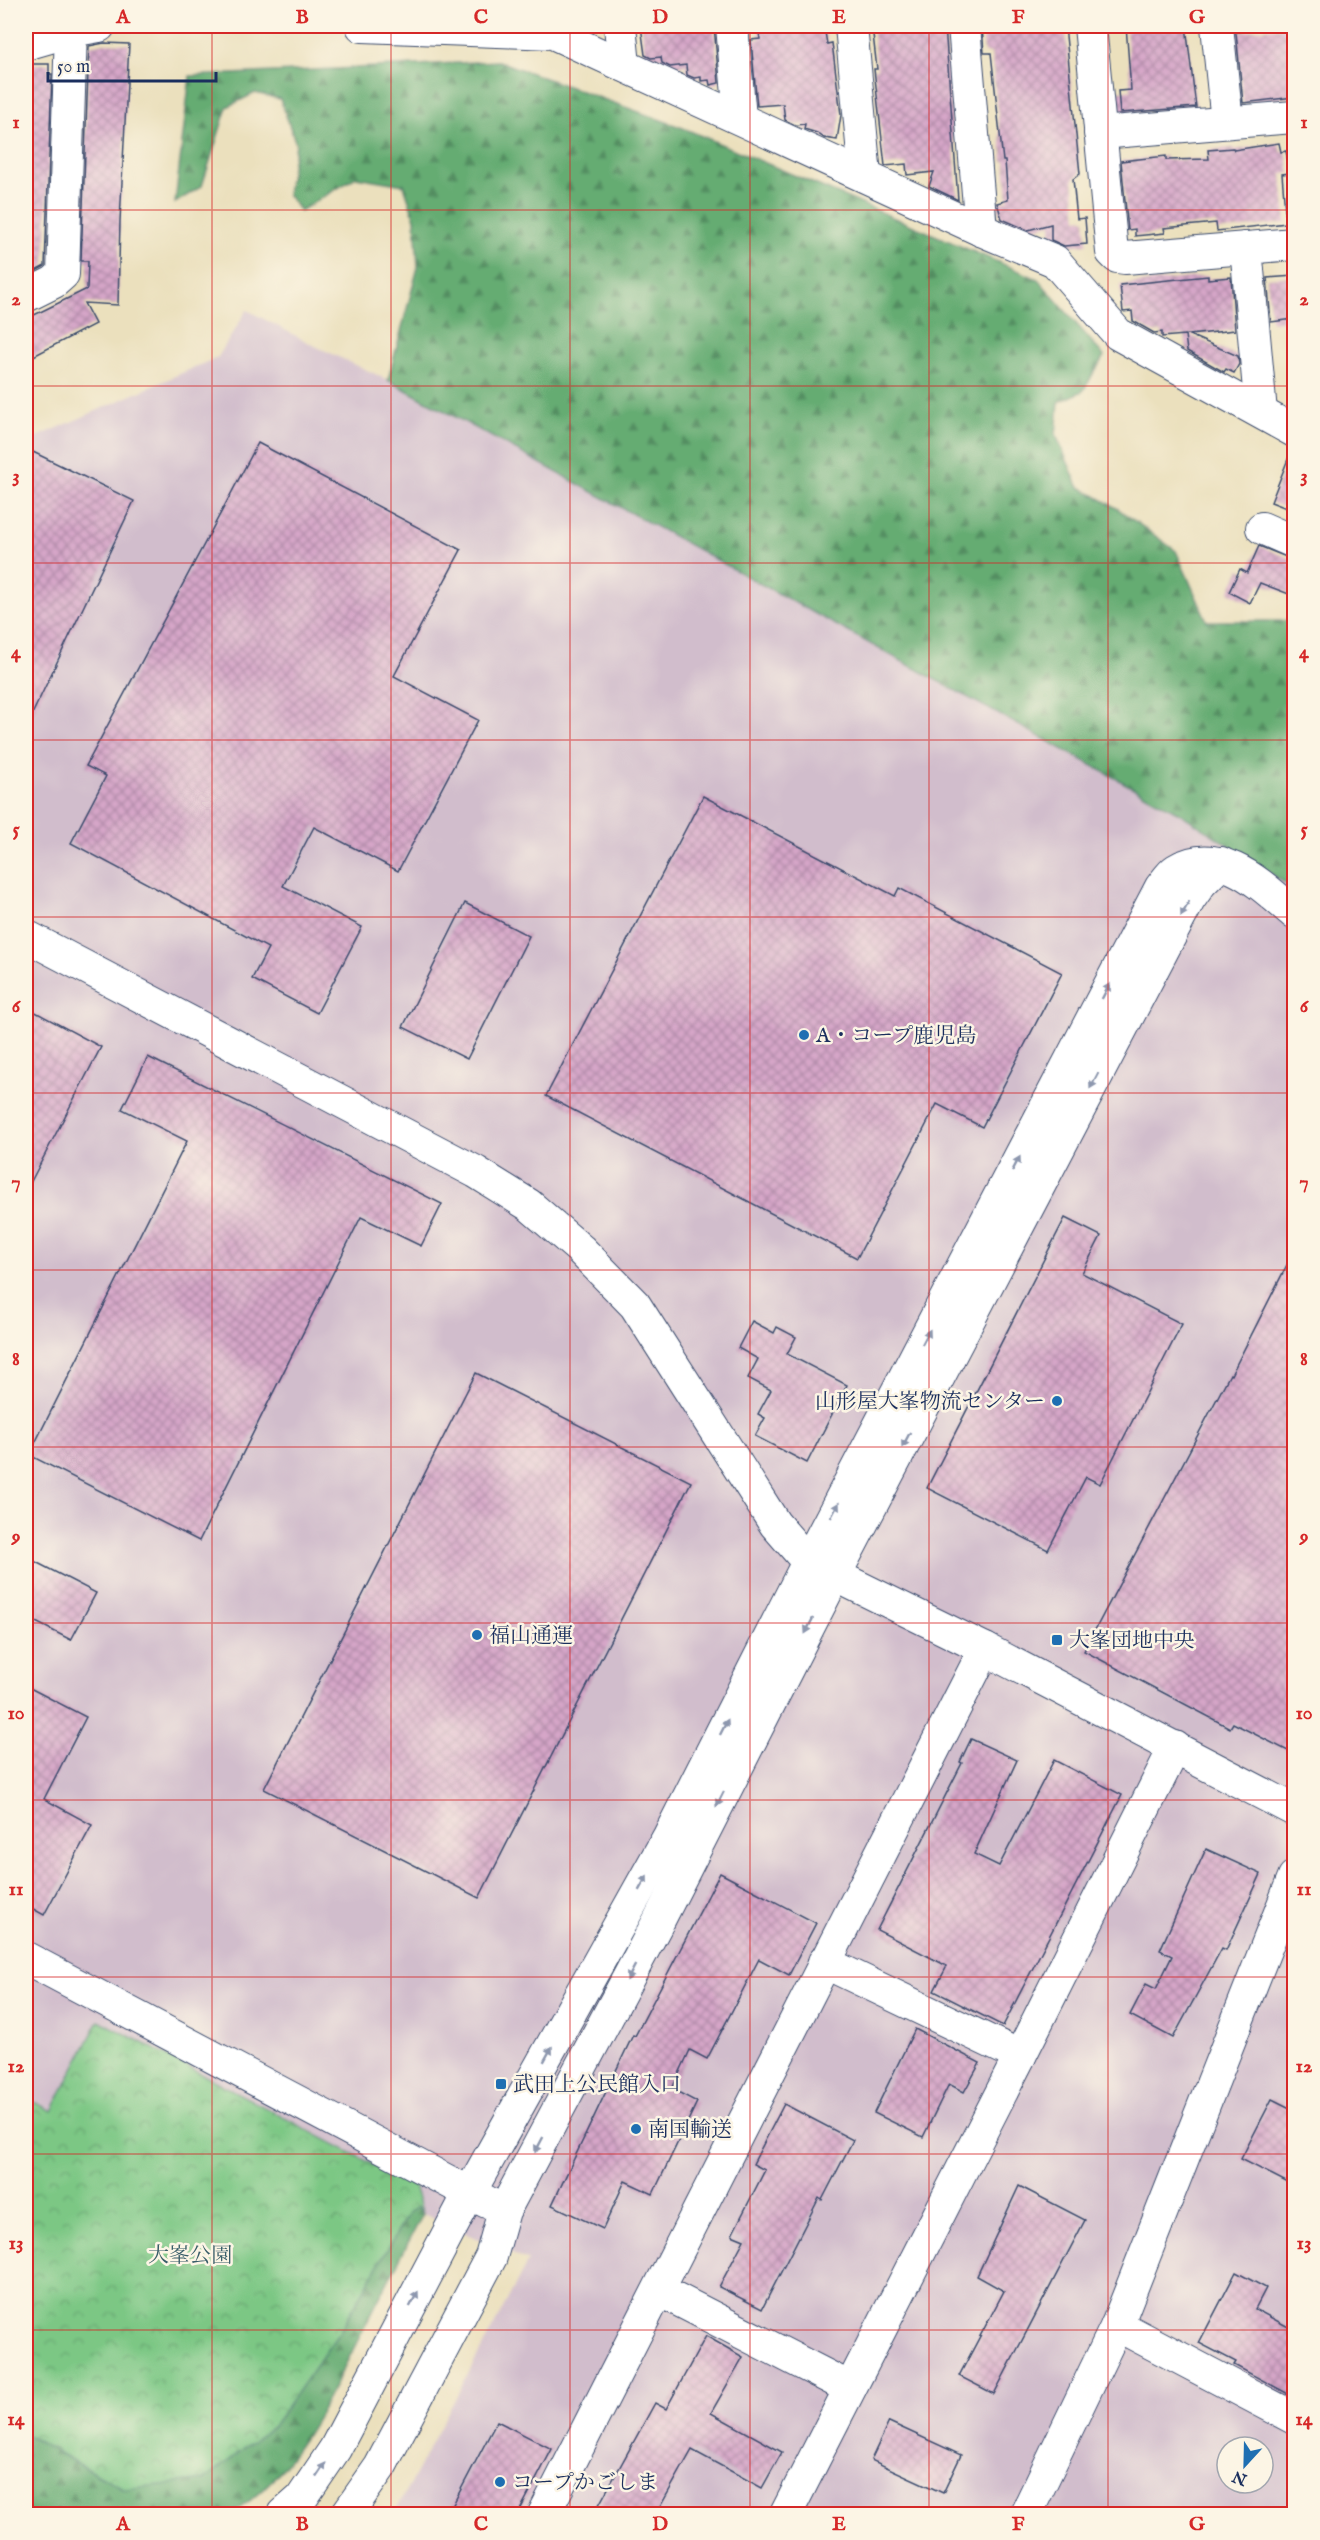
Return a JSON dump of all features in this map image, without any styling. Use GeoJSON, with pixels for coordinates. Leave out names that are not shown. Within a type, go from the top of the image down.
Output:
{"type":"FeatureCollection","features":[{"type":"Feature","properties":{"kind":"street"},"geometry":{"type":"LineString","coordinates":[[365,26],[494,28],[553,33],[981,230],[1055,261],[1118,334],[1294,431]]}},
{"type":"Feature","properties":{"kind":"street"},"geometry":{"type":"LineString","coordinates":[[620,26],[624,65]]}},
{"type":"Feature","properties":{"kind":"street"},"geometry":{"type":"LineString","coordinates":[[732,26],[740,118]]}},
{"type":"Feature","properties":{"kind":"street"},"geometry":{"type":"LineString","coordinates":[[850,26],[865,176]]}},
{"type":"Feature","properties":{"kind":"street"},"geometry":{"type":"LineString","coordinates":[[964,26],[981,230]]}},
{"type":"Feature","properties":{"kind":"street"},"geometry":{"type":"LineString","coordinates":[[1090,26],[1110,248],[1115,255],[1125,258],[1294,244]]}},
{"type":"Feature","properties":{"kind":"street"},"geometry":{"type":"LineString","coordinates":[[1217,26],[1227,122]]}},
{"type":"Feature","properties":{"kind":"street"},"geometry":{"type":"LineString","coordinates":[[26,44],[86,27],[63,274],[54,282],[26,297]]}},
{"type":"Feature","properties":{"kind":"street"},"geometry":{"type":"LineString","coordinates":[[1100,133],[1294,117]]}},
{"type":"Feature","properties":{"kind":"street"},"geometry":{"type":"LineString","coordinates":[[1246,249],[1261,412]]}},
{"type":"Feature","properties":{"kind":"street"},"geometry":{"type":"LineString","coordinates":[[1080,290],[1115,255]]}},
{"type":"Feature","properties":{"kind":"street"},"geometry":{"type":"LineString","coordinates":[[1262,528],[1294,542]]}},
{"type":"Feature","properties":{"kind":"street"},"geometry":{"type":"LineString","coordinates":[[347,2514],[380,2468],[491,2257],[504,2211],[657,1924],[822,1568],[1161,887],[1176,870],[1205,861],[1221,863],[1244,873],[1294,913]]}},
{"type":"Feature","properties":{"kind":"street"},"geometry":{"type":"LineString","coordinates":[[26,936],[476,1173],[529,1205],[580,1249],[635,1305],[775,1524],[822,1568],[985,1649],[1294,1810]]}},
{"type":"Feature","properties":{"kind":"street"},"geometry":{"type":"LineString","coordinates":[[284,2514],[302,2499],[335,2449],[470,2192],[822,1568]]}},
{"type":"Feature","properties":{"kind":"street"},"geometry":{"type":"LineString","coordinates":[[544,2514],[985,1649]]}},
{"type":"Feature","properties":{"kind":"street"},"geometry":{"type":"LineString","coordinates":[[786,2514],[1175,1747]]}},
{"type":"Feature","properties":{"kind":"street"},"geometry":{"type":"LineString","coordinates":[[1026,2514],[1118,2325],[1294,1877]]}},
{"type":"Feature","properties":{"kind":"street"},"geometry":{"type":"LineString","coordinates":[[26,1958],[504,2211]]}},
{"type":"Feature","properties":{"kind":"street"},"geometry":{"type":"LineString","coordinates":[[824,1962],[1020,2056]]}},
{"type":"Feature","properties":{"kind":"street"},"geometry":{"type":"LineString","coordinates":[[659,2290],[850,2388]]}},
{"type":"Feature","properties":{"kind":"street"},"geometry":{"type":"LineString","coordinates":[[1118,2325],[1294,2418]]}},
{"type":"Feature","properties":{"kind":"shaded area"},"geometry":{"type":"Polygon","coordinates":[[[247,310],[313,345],[388,380],[1181,814],[1294,889],[1294,2514],[394,2514],[528,2261],[423,2214],[418,2207],[340,2331],[26,2435],[26,442],[218,357],[247,310]]]}},
{"type":"Feature","properties":{"kind":"green space"},"geometry":{"type":"Polygon","coordinates":[[[498,61],[683,128],[1038,279],[1104,356],[1083,391],[1059,402],[1056,435],[1078,486],[1118,509],[1176,551],[1207,621],[1294,621],[1294,889],[1181,814],[388,380],[418,267],[415,219],[404,185],[356,177],[300,211],[287,194],[296,144],[280,99],[255,93],[227,107],[202,186],[175,203],[190,76],[498,61]]]}},
{"type":"Feature","properties":{"kind":"green space","name":"大峯公園"},"geometry":{"type":"Polygon","coordinates":[[[99,2020],[414,2186],[423,2214],[418,2207],[409,2212],[340,2331],[273,2426],[204,2480],[125,2489],[26,2435],[26,2098],[52,2111],[99,2020]]]}},
{"type":"Feature","properties":{"kind":"green space"},"geometry":{"type":"Polygon","coordinates":[[[418,2207],[423,2214],[323,2407],[290,2459],[251,2500],[229,2514],[26,2514],[26,2435],[124,2489],[273,2426],[340,2331],[409,2212],[418,2207]]]}},
{"type":"Feature","properties":{"kind":"building"},"geometry":{"type":"Polygon","coordinates":[[[641,26],[714,26],[719,83],[710,85],[709,80],[701,81],[701,77],[694,78],[687,75],[686,65],[670,67],[662,63],[661,57],[651,58],[645,55],[641,26]]]}},
{"type":"Feature","properties":{"kind":"building"},"geometry":{"type":"Polygon","coordinates":[[[758,26],[824,26],[827,44],[832,43],[841,115],[837,140],[824,138],[804,129],[805,124],[795,125],[785,120],[783,104],[757,106],[751,40],[760,39],[758,26]]]}},
{"type":"Feature","properties":{"kind":"building"},"geometry":{"type":"Polygon","coordinates":[[[872,26],[945,26],[958,200],[929,186],[934,172],[907,175],[906,164],[885,166],[874,69],[877,69],[872,26]]]}},
{"type":"Feature","properties":{"kind":"building"},"geometry":{"type":"Polygon","coordinates":[[[982,26],[1021,26],[1022,31],[1065,26],[1080,174],[1073,179],[1077,219],[1085,218],[1087,244],[1064,246],[1051,240],[1051,224],[1028,230],[1002,219],[997,203],[1008,200],[1005,161],[1003,161],[991,53],[984,53],[982,26]]]}},
{"type":"Feature","properties":{"kind":"building"},"geometry":{"type":"Polygon","coordinates":[[[1126,26],[1186,26],[1196,107],[1120,113],[1118,91],[1131,90],[1126,26]]]}},
{"type":"Feature","properties":{"kind":"building"},"geometry":{"type":"Polygon","coordinates":[[[1294,26],[1294,97],[1243,103],[1236,32],[1294,26]]]}},
{"type":"Feature","properties":{"kind":"building"},"geometry":{"type":"Polygon","coordinates":[[[104,43],[129,44],[118,305],[84,303],[95,324],[26,360],[26,319],[87,289],[88,261],[81,261],[89,46],[104,43]]]}},
{"type":"Feature","properties":{"kind":"building"},"geometry":{"type":"Polygon","coordinates":[[[26,64],[49,64],[49,74],[52,74],[45,266],[26,276],[26,64]]]}},
{"type":"Feature","properties":{"kind":"building"},"geometry":{"type":"Polygon","coordinates":[[[1279,143],[1281,152],[1286,151],[1290,173],[1282,174],[1286,223],[1217,231],[1216,223],[1164,228],[1165,233],[1135,236],[1135,229],[1128,230],[1121,161],[1166,156],[1166,160],[1209,159],[1208,150],[1233,148],[1234,150],[1279,143]]]}},
{"type":"Feature","properties":{"kind":"building"},"geometry":{"type":"Polygon","coordinates":[[[1208,276],[1208,279],[1231,277],[1235,330],[1189,335],[1238,356],[1239,364],[1234,373],[1226,369],[1224,372],[1187,351],[1185,335],[1162,337],[1162,332],[1154,333],[1133,321],[1132,311],[1123,312],[1120,285],[1208,276]]]}},
{"type":"Feature","properties":{"kind":"building"},"geometry":{"type":"Polygon","coordinates":[[[1294,276],[1294,319],[1271,322],[1267,278],[1294,276]]]}},
{"type":"Feature","properties":{"kind":"building"},"geometry":{"type":"Polygon","coordinates":[[[258,443],[461,550],[394,676],[478,720],[398,871],[314,827],[283,886],[362,927],[317,1013],[252,979],[268,948],[71,843],[106,776],[86,766],[258,443]]]}},
{"type":"Feature","properties":{"kind":"building"},"geometry":{"type":"Polygon","coordinates":[[[1292,449],[1294,449],[1294,511],[1271,502],[1292,449]]]}},
{"type":"Feature","properties":{"kind":"building"},"geometry":{"type":"Polygon","coordinates":[[[33,452],[134,501],[26,727],[26,468],[33,452]]]}},
{"type":"Feature","properties":{"kind":"building"},"geometry":{"type":"Polygon","coordinates":[[[1259,546],[1294,560],[1294,596],[1260,583],[1250,603],[1229,592],[1240,569],[1247,573],[1259,546]]]}},
{"type":"Feature","properties":{"kind":"building","name":"A・コープ鹿児島"},"geometry":{"type":"Polygon","coordinates":[[[703,796],[895,896],[899,888],[1062,973],[982,1127],[937,1104],[857,1258],[546,1096],[703,796]]]}},
{"type":"Feature","properties":{"kind":"building"},"geometry":{"type":"Polygon","coordinates":[[[465,903],[529,936],[467,1059],[403,1027],[465,903]]]}},
{"type":"Feature","properties":{"kind":"building"},"geometry":{"type":"Polygon","coordinates":[[[26,1007],[101,1047],[26,1191],[26,1007]]]}},
{"type":"Feature","properties":{"kind":"building"},"geometry":{"type":"Polygon","coordinates":[[[148,1057],[442,1204],[421,1246],[361,1217],[199,1541],[29,1455],[187,1141],[122,1109],[148,1057]]]}},
{"type":"Feature","properties":{"kind":"building","name":"山形屋大峯物流センター"},"geometry":{"type":"Polygon","coordinates":[[[1065,1218],[1101,1236],[1082,1273],[1182,1324],[1100,1484],[1086,1477],[1048,1550],[927,1488],[1065,1218]]]}},
{"type":"Feature","properties":{"kind":"building"},"geometry":{"type":"Polygon","coordinates":[[[1294,1251],[1294,1754],[1233,1723],[1230,1728],[1084,1651],[1231,1375],[1294,1251]]]}},
{"type":"Feature","properties":{"kind":"building"},"geometry":{"type":"Polygon","coordinates":[[[752,1321],[774,1333],[777,1327],[796,1337],[787,1354],[847,1385],[807,1463],[755,1436],[765,1418],[758,1414],[771,1390],[748,1378],[758,1359],[738,1348],[752,1321]]]}},
{"type":"Feature","properties":{"kind":"building","name":"福山通運"},"geometry":{"type":"Polygon","coordinates":[[[476,1373],[691,1482],[479,1898],[264,1789],[476,1373]]]}},
{"type":"Feature","properties":{"kind":"building"},"geometry":{"type":"Polygon","coordinates":[[[26,1557],[96,1593],[71,1640],[26,1617],[26,1557]]]}},
{"type":"Feature","properties":{"kind":"building"},"geometry":{"type":"Polygon","coordinates":[[[26,1686],[86,1717],[44,1799],[92,1825],[44,1915],[26,1905],[26,1686]]]}},
{"type":"Feature","properties":{"kind":"building"},"geometry":{"type":"Polygon","coordinates":[[[971,1739],[1017,1760],[974,1854],[999,1866],[1054,1760],[1122,1795],[1003,2026],[934,1991],[947,1966],[877,1930],[962,1763],[960,1762],[971,1739]]]}},
{"type":"Feature","properties":{"kind":"building"},"geometry":{"type":"Polygon","coordinates":[[[1206,1849],[1261,1874],[1226,1950],[1222,1948],[1173,2038],[1130,2015],[1146,1984],[1156,1989],[1172,1956],[1160,1950],[1206,1849]]]}},
{"type":"Feature","properties":{"kind":"building"},"geometry":{"type":"Polygon","coordinates":[[[720,1873],[816,1923],[789,1975],[759,1959],[707,2059],[690,2050],[672,2089],[697,2102],[653,2194],[625,2181],[603,2229],[552,2205],[633,2035],[635,2036],[720,1873]]]}},
{"type":"Feature","properties":{"kind":"building"},"geometry":{"type":"Polygon","coordinates":[[[915,2029],[980,2063],[964,2092],[949,2084],[923,2137],[874,2113],[915,2029]]]}},
{"type":"Feature","properties":{"kind":"building"},"geometry":{"type":"Polygon","coordinates":[[[1272,2099],[1294,2110],[1294,2186],[1241,2159],[1272,2099]]]}},
{"type":"Feature","properties":{"kind":"building"},"geometry":{"type":"Polygon","coordinates":[[[784,2104],[853,2140],[822,2200],[819,2198],[762,2309],[719,2287],[744,2240],[732,2235],[765,2170],[753,2164],[784,2104]]]}},
{"type":"Feature","properties":{"kind":"building"},"geometry":{"type":"Polygon","coordinates":[[[1019,2186],[1085,2220],[994,2394],[959,2376],[1004,2291],[977,2276],[1019,2186]]]}},
{"type":"Feature","properties":{"kind":"building"},"geometry":{"type":"Polygon","coordinates":[[[1236,2272],[1266,2288],[1255,2309],[1294,2330],[1294,2397],[1234,2365],[1236,2362],[1199,2343],[1236,2272]]]}},
{"type":"Feature","properties":{"kind":"building"},"geometry":{"type":"Polygon","coordinates":[[[706,2336],[743,2357],[711,2413],[782,2452],[762,2488],[692,2450],[656,2514],[594,2514],[655,2403],[666,2409],[706,2336]]]}},
{"type":"Feature","properties":{"kind":"building","name":"コープかごしま"},"geometry":{"type":"Polygon","coordinates":[[[497,2421],[552,2449],[518,2514],[448,2514],[497,2421]]]}},
{"type":"Feature","properties":{"kind":"building"},"geometry":{"type":"Polygon","coordinates":[[[889,2422],[961,2455],[943,2493],[871,2460],[889,2422]]]}},
{"type":"Feature","properties":{"kind":"place","name":"A・コープ鹿児島"},"geometry":{"type":"Point","coordinates":[804,1035]}},
{"type":"Feature","properties":{"kind":"place","name":"山形屋大峯物流センター"},"geometry":{"type":"Point","coordinates":[1057,1401]}},
{"type":"Feature","properties":{"kind":"place","name":"福山通運"},"geometry":{"type":"Point","coordinates":[477,1635]}},
{"type":"Feature","properties":{"kind":"place","name":"大峯団地中央"},"geometry":{"type":"Point","coordinates":[1057,1640]}},
{"type":"Feature","properties":{"kind":"place","name":"武田上公民館入口"},"geometry":{"type":"Point","coordinates":[501,2084]}},
{"type":"Feature","properties":{"kind":"place","name":"南国輸送"},"geometry":{"type":"Point","coordinates":[636,2129]}},
{"type":"Feature","properties":{"kind":"place","name":"コープかごしま"},"geometry":{"type":"Point","coordinates":[500,2482]}}]}
